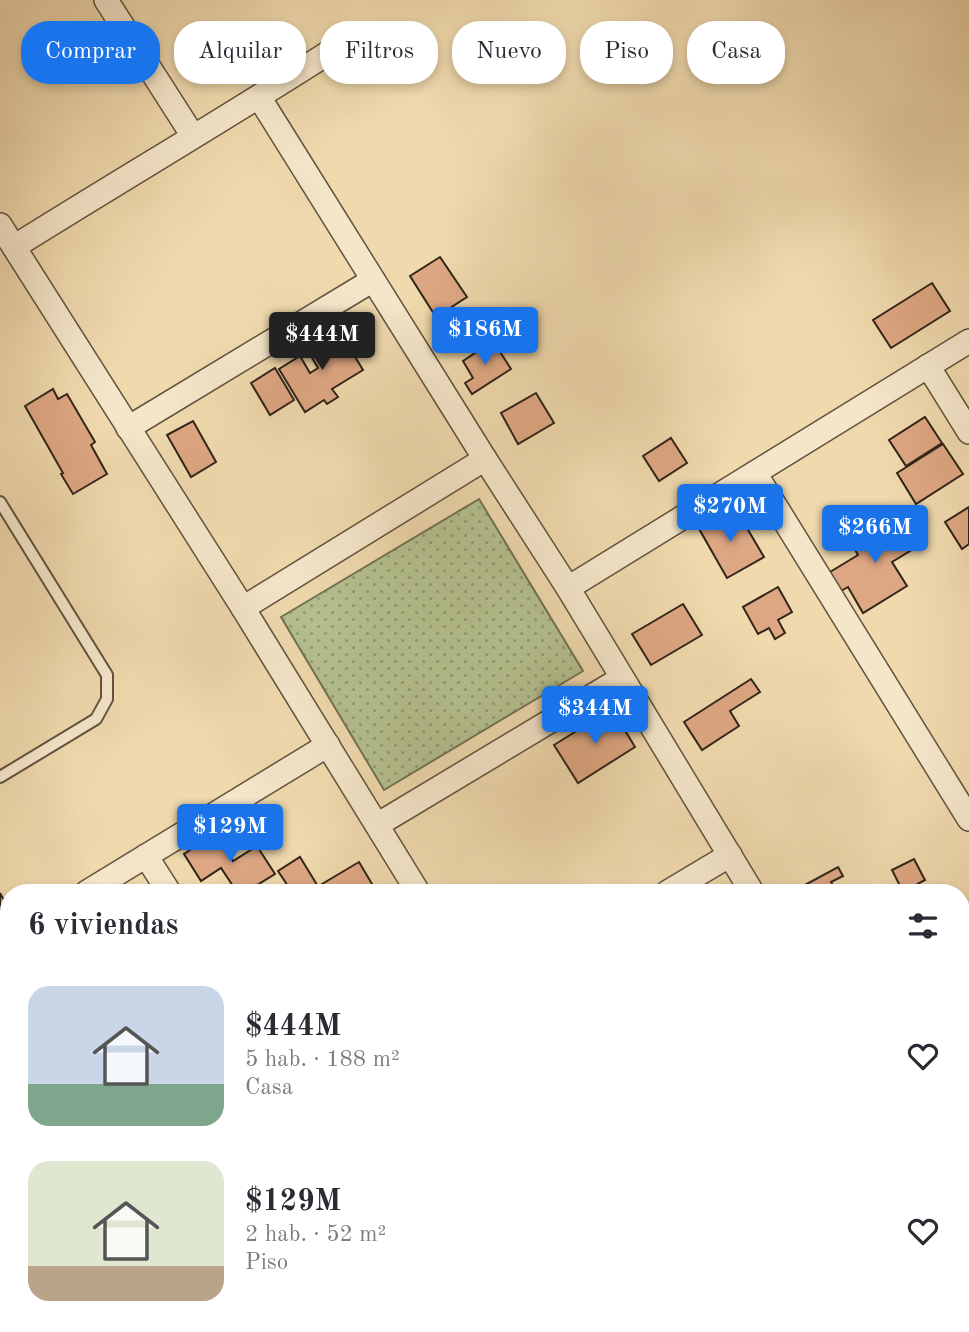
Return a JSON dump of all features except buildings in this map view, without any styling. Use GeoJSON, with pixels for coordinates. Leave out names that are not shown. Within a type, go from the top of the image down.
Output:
{"type":"FeatureCollection","features":[{"type":"Feature","properties":{"kind":"street"},"geometry":{"type":"LineString","coordinates":[[106,0],[193,136]]}},
{"type":"Feature","properties":{"kind":"street"},"geometry":{"type":"LineString","coordinates":[[14,247],[320,58]]}},
{"type":"Feature","properties":{"kind":"street"},"geometry":{"type":"LineString","coordinates":[[259,97],[568,588],[747,884]]}},
{"type":"Feature","properties":{"kind":"street"},"geometry":{"type":"LineString","coordinates":[[0,225],[243,608],[413,884]]}},
{"type":"Feature","properties":{"kind":"street"},"geometry":{"type":"LineString","coordinates":[[128,428],[373,280]]}},
{"type":"Feature","properties":{"kind":"street"},"geometry":{"type":"LineString","coordinates":[[568,588],[969,341]]}},
{"type":"Feature","properties":{"kind":"street"},"geometry":{"type":"LineString","coordinates":[[928,366],[969,432]]}},
{"type":"Feature","properties":{"kind":"street"},"geometry":{"type":"LineString","coordinates":[[243,608],[485,459]]}},
{"type":"Feature","properties":{"kind":"street"},"geometry":{"type":"LineString","coordinates":[[755,473],[969,819]]}},
{"type":"Feature","properties":{"kind":"street"},"geometry":{"type":"LineString","coordinates":[[377,825],[622,678]]}},
{"type":"Feature","properties":{"kind":"street"},"geometry":{"type":"LineString","coordinates":[[100,884],[328,745]]}},
{"type":"Feature","properties":{"kind":"street"},"geometry":{"type":"LineString","coordinates":[[681,884],[730,855]]}},
{"type":"Feature","properties":{"kind":"street"},"geometry":{"type":"LineString","coordinates":[[146,856],[164,884]]}},
{"type":"Feature","properties":{"kind":"lane"},"geometry":{"type":"LineString","coordinates":[[0,502],[107,675],[107,699],[96,719],[0,777]]}},
{"type":"Feature","properties":{"kind":"green space"},"geometry":{"type":"Polygon","coordinates":[[[479,499],[583,671],[384,790],[281,617],[479,499]]]}}]}
